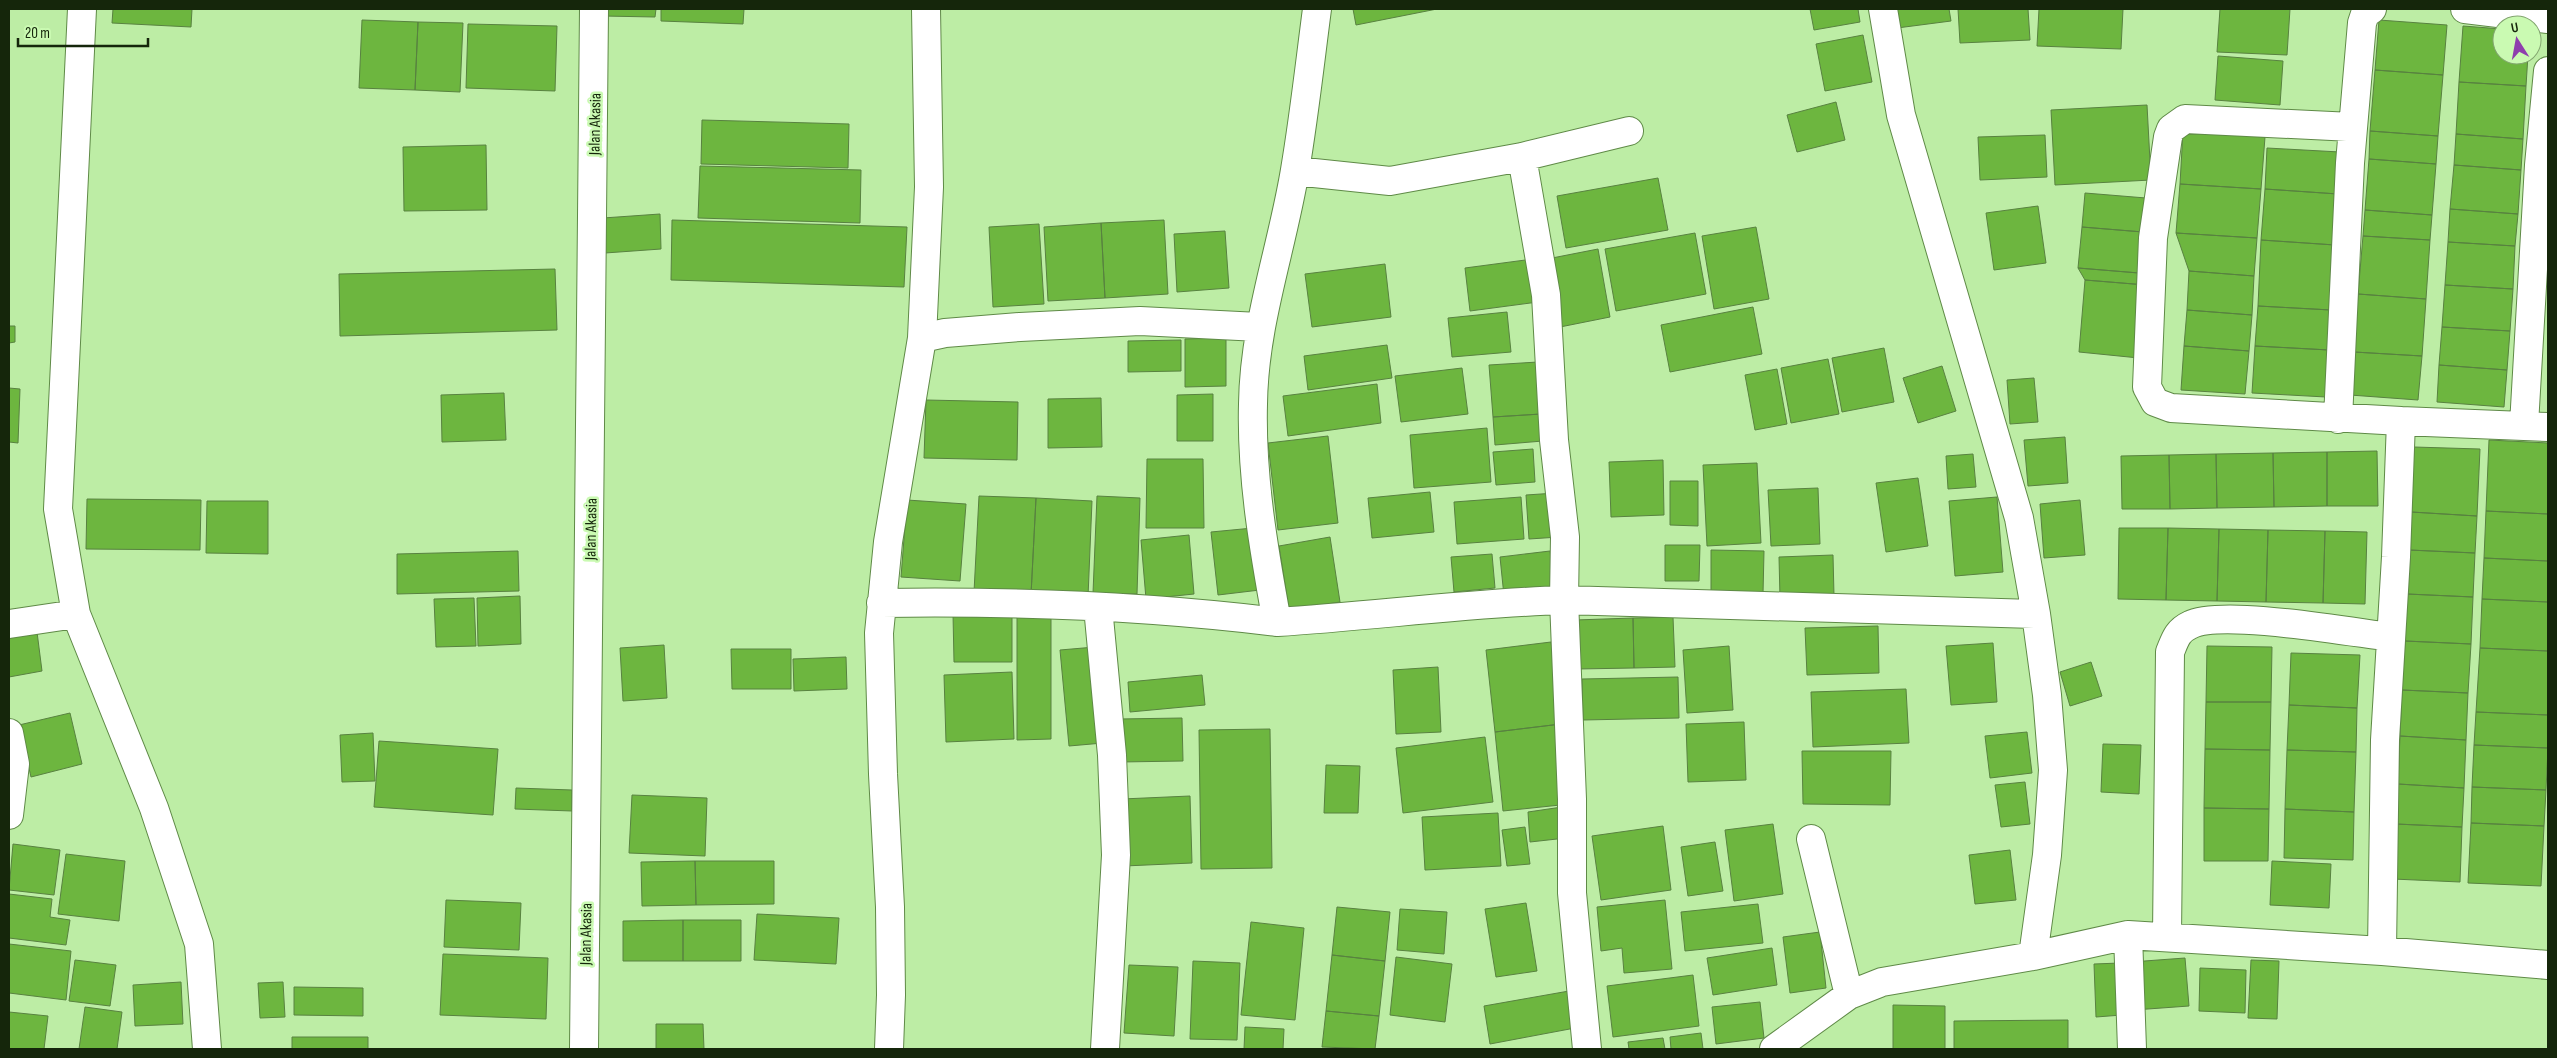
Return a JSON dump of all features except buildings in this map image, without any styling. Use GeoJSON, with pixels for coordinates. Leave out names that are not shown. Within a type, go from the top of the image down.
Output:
{"type":"FeatureCollection","features":[{"type":"Feature","properties":{"kind":"street"},"geometry":{"type":"LineString","coordinates":[[82,9],[58,509],[76,614],[154,808],[199,944],[207,1049]]}},
{"type":"Feature","properties":{"kind":"street","name":"Jalan Akasia"},"geometry":{"type":"LineString","coordinates":[[584,1049],[594,9]]}},
{"type":"Feature","properties":{"kind":"street"},"geometry":{"type":"LineString","coordinates":[[889,1049],[892,995],[890,906],[878,633],[888,542],[922,338],[929,187],[926,9]]}},
{"type":"Feature","properties":{"kind":"street"},"geometry":{"type":"LineString","coordinates":[[1277,622],[1266,561],[1256,479],[1252,404],[1259,327],[1295,171],[1317,9]]}},
{"type":"Feature","properties":{"kind":"street"},"geometry":{"type":"LineString","coordinates":[[1883,9],[1901,114],[2019,518],[2036,614],[2047,695],[2053,770],[2048,855],[2033,956]]}},
{"type":"Feature","properties":{"kind":"street"},"geometry":{"type":"LineString","coordinates":[[2338,419],[2352,128],[2362,23],[2365,14],[2372,9]]}},
{"type":"Feature","properties":{"kind":"street"},"geometry":{"type":"LineString","coordinates":[[2465,9],[2548,18]]}},
{"type":"Feature","properties":{"kind":"street"},"geometry":{"type":"LineString","coordinates":[[2352,128],[2186,119],[2171,129],[2168,137],[2153,238],[2147,387],[2155,402],[2171,408],[2338,419],[2536,426],[2539,174],[2548,71]]}},
{"type":"Feature","properties":{"kind":"street"},"geometry":{"type":"LineString","coordinates":[[1295,171],[1390,181],[1522,157],[1629,131]]}},
{"type":"Feature","properties":{"kind":"street"},"geometry":{"type":"LineString","coordinates":[[1522,157],[1546,295],[1554,440],[1565,537],[1564,600],[1572,799],[1572,893],[1588,1049]]}},
{"type":"Feature","properties":{"kind":"street"},"geometry":{"type":"LineString","coordinates":[[922,338],[945,333],[1020,327],[1140,321],[1259,327]]}},
{"type":"Feature","properties":{"kind":"street"},"geometry":{"type":"LineString","coordinates":[[2382,951],[2385,740],[2401,421]]}},
{"type":"Feature","properties":{"kind":"street"},"geometry":{"type":"LineString","coordinates":[[882,603],[942,602],[1098,607],[1277,622],[1373,616],[1496,602],[1564,600],[2036,614]]}},
{"type":"Feature","properties":{"kind":"street"},"geometry":{"type":"LineString","coordinates":[[1098,607],[1112,755],[1116,855],[1105,1049]]}},
{"type":"Feature","properties":{"kind":"street"},"geometry":{"type":"LineString","coordinates":[[9,624],[76,614]]}},
{"type":"Feature","properties":{"kind":"street"},"geometry":{"type":"LineString","coordinates":[[2168,936],[2170,652],[2177,634],[2190,625],[2213,620],[2250,620],[2391,637]]}},
{"type":"Feature","properties":{"kind":"street"},"geometry":{"type":"LineString","coordinates":[[9,733],[14,764],[9,815]]}},
{"type":"Feature","properties":{"kind":"street"},"geometry":{"type":"LineString","coordinates":[[1811,838],[1849,995]]}},
{"type":"Feature","properties":{"kind":"street"},"geometry":{"type":"LineString","coordinates":[[2128,935],[2132,1049]]}},
{"type":"Feature","properties":{"kind":"street"},"geometry":{"type":"LineString","coordinates":[[1774,1049],[1849,995],[1882,982],[2033,956],[2128,935],[2168,936],[2382,951],[2548,965]]}}]}
